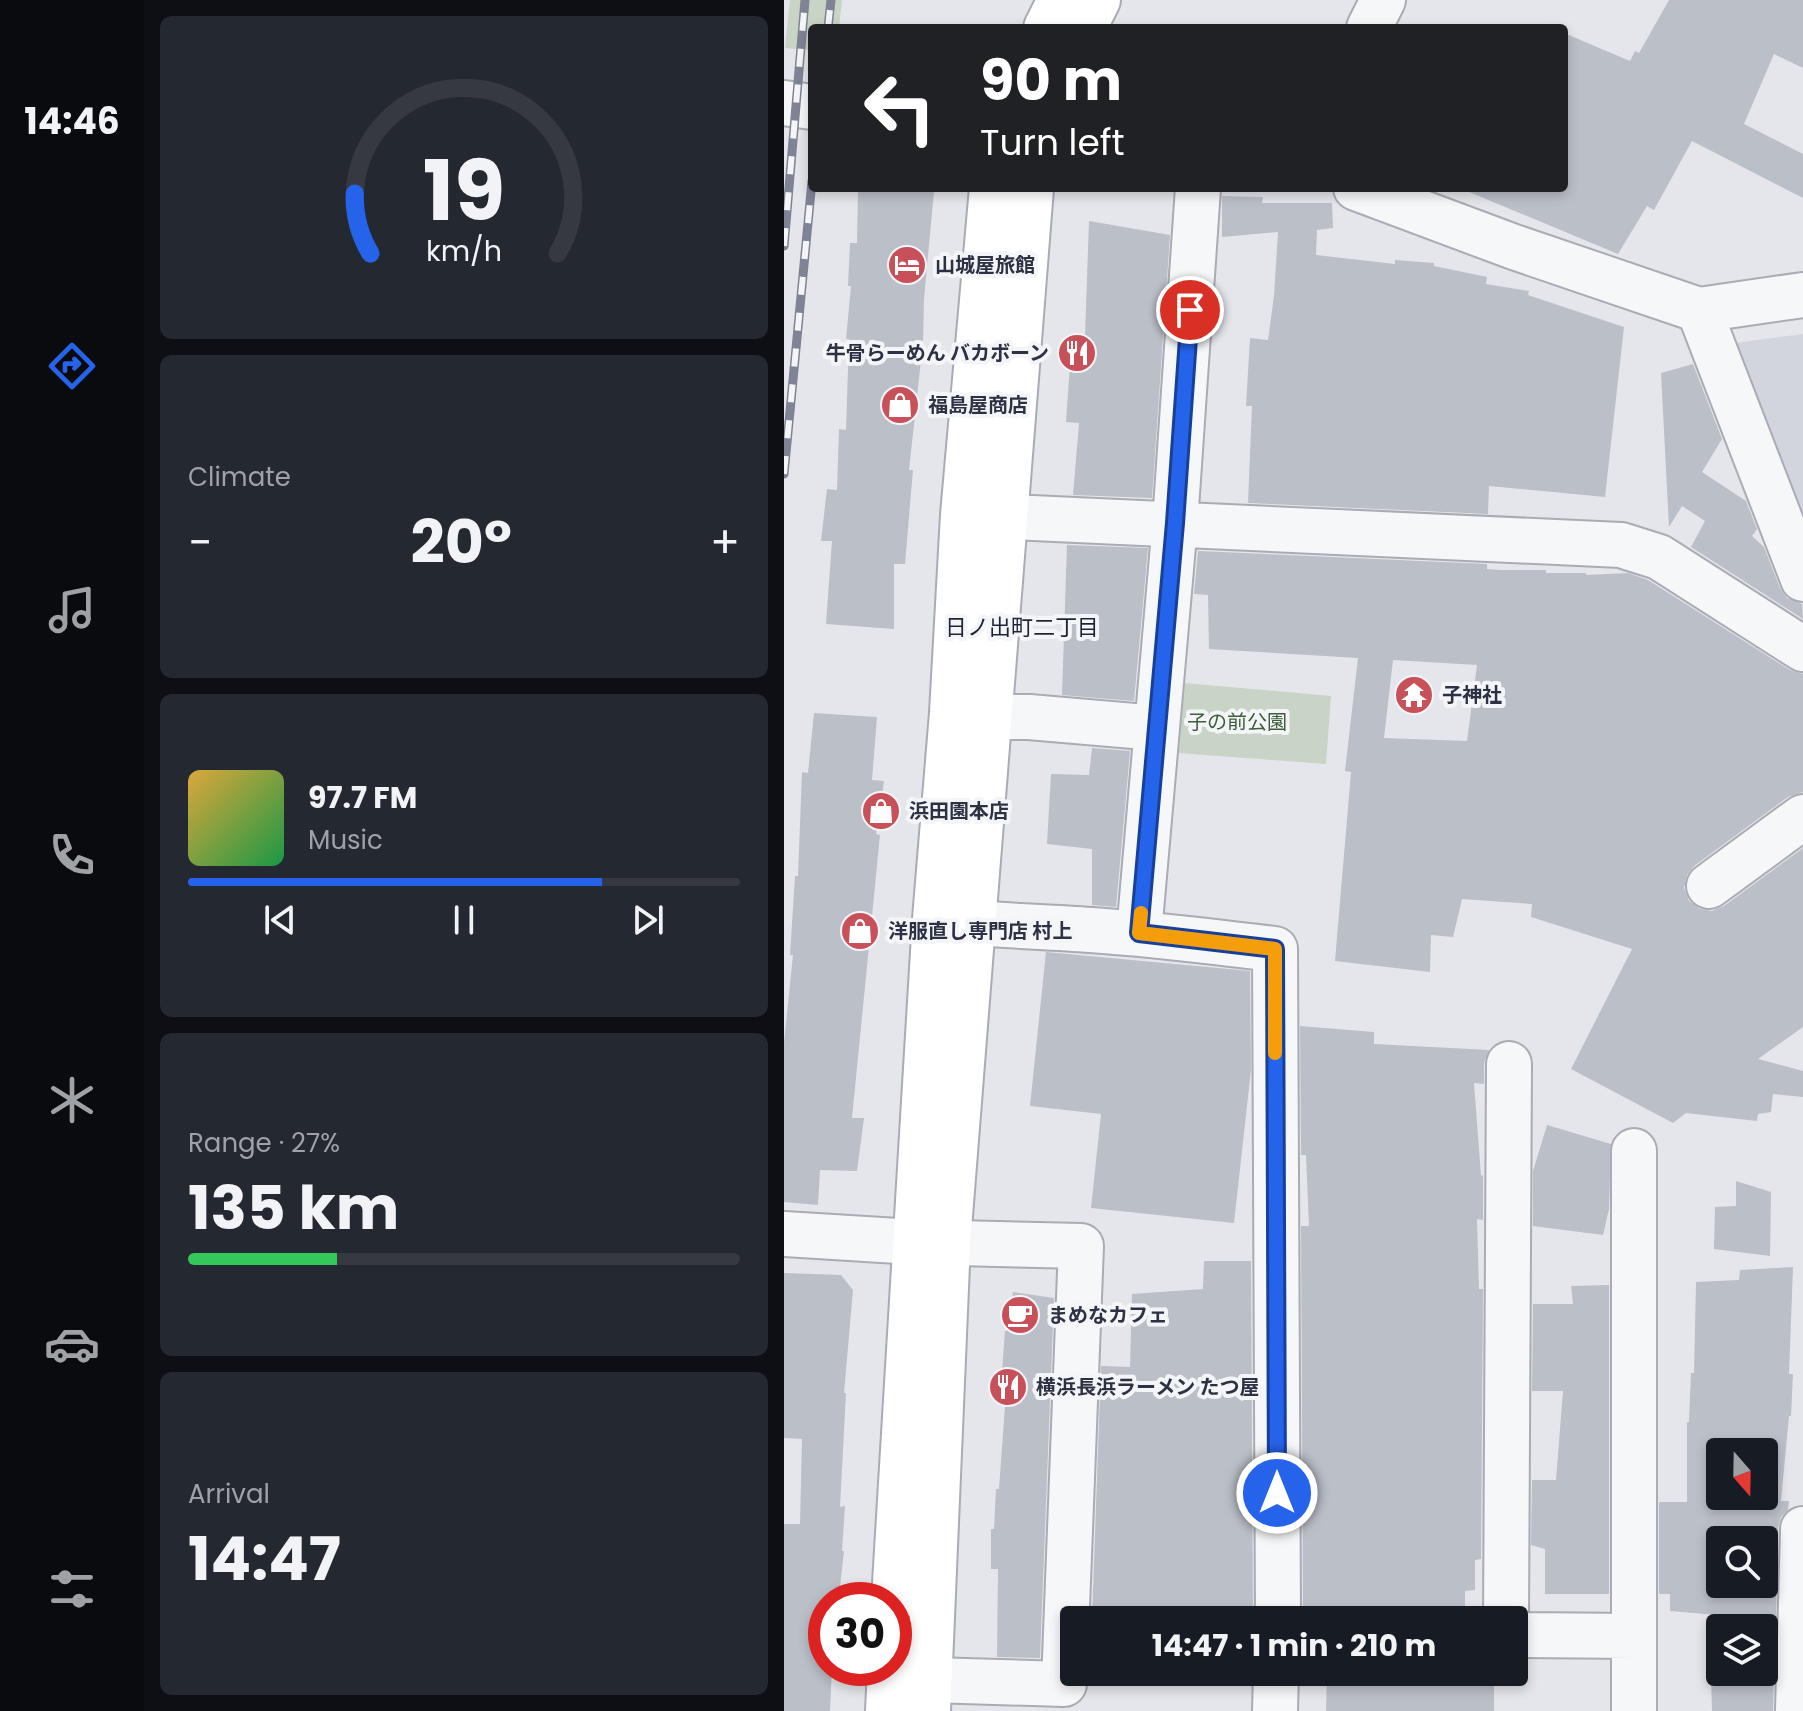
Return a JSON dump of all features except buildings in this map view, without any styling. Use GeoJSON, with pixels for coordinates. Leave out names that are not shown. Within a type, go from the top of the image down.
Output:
{"type":"FeatureCollection","features":[{"type":"Feature","properties":{"kind":"main road"},"geometry":{"type":"LineString","coordinates":[[1048,24],[1060,0]]}},
{"type":"Feature","properties":{"kind":"main road"},"geometry":{"type":"LineString","coordinates":[[1086,24],[1098,0]]}},
{"type":"Feature","properties":{"kind":"main road"},"geometry":{"type":"LineString","coordinates":[[896,1582],[931,1241],[954,921],[952,713],[963,515],[992,192]]}},
{"type":"Feature","properties":{"kind":"main road"},"geometry":{"type":"LineString","coordinates":[[954,921],[989,717],[1031,192]]}},
{"type":"Feature","properties":{"kind":"main road"},"geometry":{"type":"LineString","coordinates":[[888,1711],[916,1686],[931,1241]]}},
{"type":"Feature","properties":{"kind":"street"},"geometry":{"type":"LineString","coordinates":[[1371,24],[1383,0]]}},
{"type":"Feature","properties":{"kind":"street"},"geometry":{"type":"LineString","coordinates":[[784,103],[808,106]]}},
{"type":"Feature","properties":{"kind":"street"},"geometry":{"type":"LineString","coordinates":[[1139,933],[1175,523],[1198,192]]}},
{"type":"Feature","properties":{"kind":"street"},"geometry":{"type":"LineString","coordinates":[[1367,192],[1514,247],[1699,310],[1803,295]]}},
{"type":"Feature","properties":{"kind":"street"},"geometry":{"type":"LineString","coordinates":[[1699,310],[1803,579]]}},
{"type":"Feature","properties":{"kind":"street"},"geometry":{"type":"LineString","coordinates":[[963,515],[1621,545],[1659,557],[1803,649]]}},
{"type":"Feature","properties":{"kind":"street"},"geometry":{"type":"LineString","coordinates":[[989,717],[1029,717],[1157,728]]}},
{"type":"Feature","properties":{"kind":"street"},"geometry":{"type":"LineString","coordinates":[[1709,886],[1803,817]]}},
{"type":"Feature","properties":{"kind":"street"},"geometry":{"type":"LineString","coordinates":[[954,921],[1139,933],[1275,949],[1278,1606]]}},
{"type":"Feature","properties":{"kind":"street"},"geometry":{"type":"LineString","coordinates":[[1506,1606],[1509,1064]]}},
{"type":"Feature","properties":{"kind":"street"},"geometry":{"type":"LineString","coordinates":[[1634,1151],[1634,1711]]}},
{"type":"Feature","properties":{"kind":"street"},"geometry":{"type":"LineString","coordinates":[[784,1234],[1081,1246],[1064,1684],[916,1686]]}},
{"type":"Feature","properties":{"kind":"street"},"geometry":{"type":"LineString","coordinates":[[1798,1711],[1803,1529]]}},
{"type":"Feature","properties":{"kind":"street"},"geometry":{"type":"LineString","coordinates":[[1528,1635],[1633,1636]]}},
{"type":"Feature","properties":{"kind":"street"},"geometry":{"type":"LineString","coordinates":[[1275,1711],[1276,1686]]}},
{"type":"Feature","properties":{"kind":"shaded area"},"geometry":{"type":"Polygon","coordinates":[[[1803,334],[1803,529],[1735,343],[1803,334]]]}},
{"type":"Feature","properties":{"kind":"green space"},"geometry":{"type":"Polygon","coordinates":[[[790,0],[842,0],[839,24],[808,24],[808,50],[785,48],[790,0]]]}},
{"type":"Feature","properties":{"kind":"green space","name":"子の前公園"},"geometry":{"type":"Polygon","coordinates":[[[1184,683],[1331,696],[1326,764],[1179,753],[1184,683]]]}},
{"type":"Feature","properties":{"kind":"railway"},"geometry":{"type":"LineString","coordinates":[[784,246],[805,0]]}},
{"type":"Feature","properties":{"kind":"railway"},"geometry":{"type":"LineString","coordinates":[[828,24],[831,0]]}},
{"type":"Feature","properties":{"kind":"railway"},"geometry":{"type":"LineString","coordinates":[[784,474],[811,192]]}},
{"type":"Feature","properties":{"kind":"slow traffic"},"geometry":{"type":"LineString","coordinates":[[1141,913],[1139,933],[1275,949],[1275,1053]]}},
{"type":"Feature","properties":{"kind":"place","name":"山城屋旅館"},"geometry":{"type":"Point","coordinates":[907,265]}},
{"type":"Feature","properties":{"kind":"place","name":"牛骨らーめん バカボーン"},"geometry":{"type":"Point","coordinates":[1077,353]}},
{"type":"Feature","properties":{"kind":"place","name":"福島屋商店"},"geometry":{"type":"Point","coordinates":[900,405]}},
{"type":"Feature","properties":{"kind":"place","name":"子神社"},"geometry":{"type":"Point","coordinates":[1414,695]}},
{"type":"Feature","properties":{"kind":"place","name":"浜田園本店"},"geometry":{"type":"Point","coordinates":[881,811]}},
{"type":"Feature","properties":{"kind":"place","name":"洋服直し専門店 村上"},"geometry":{"type":"Point","coordinates":[860,931]}},
{"type":"Feature","properties":{"kind":"place","name":"まめなカフェ"},"geometry":{"type":"Point","coordinates":[1020,1315]}},
{"type":"Feature","properties":{"kind":"place","name":"横浜長浜ラーメン たつ屋"},"geometry":{"type":"Point","coordinates":[1008,1387]}},
{"type":"Feature","properties":{"kind":"district","name":"日ノ出町二丁目"},"geometry":{"type":"Point","coordinates":[1022,627]}},
{"type":"Feature","properties":{"kind":"route"},"geometry":{"type":"LineString","coordinates":[[1190,310],[1175,523],[1139,933],[1275,949],[1277,1493]]}}]}
